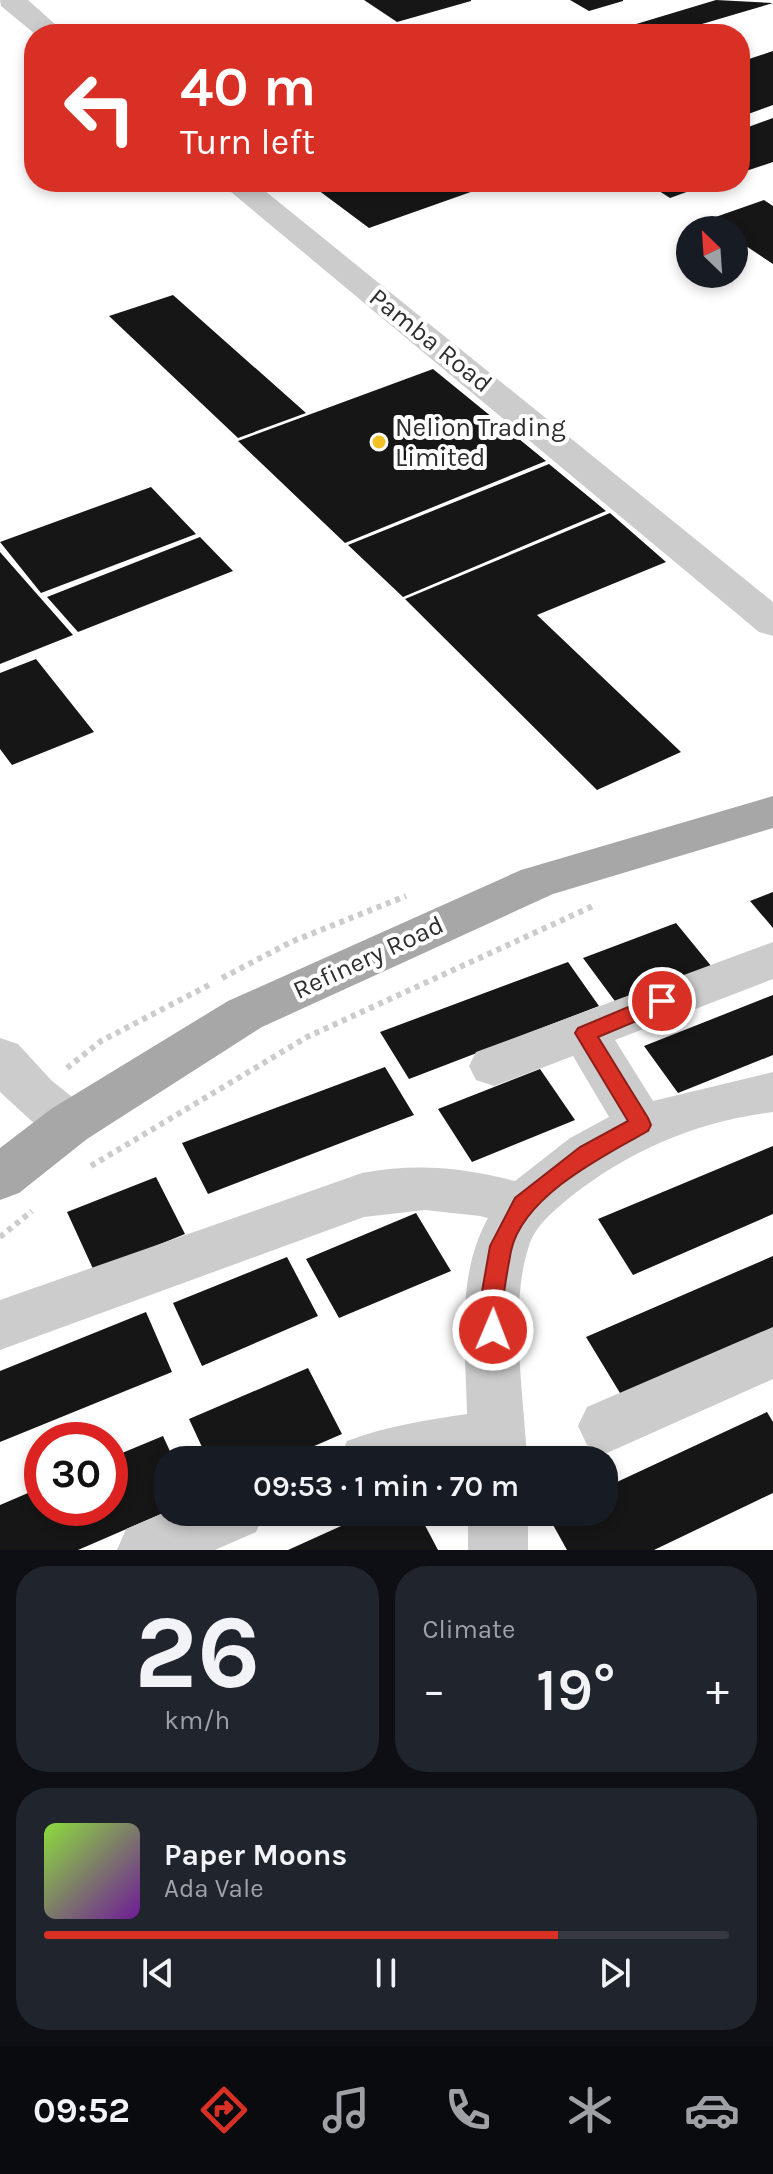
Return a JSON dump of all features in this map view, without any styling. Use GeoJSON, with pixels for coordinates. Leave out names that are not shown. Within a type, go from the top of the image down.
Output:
{"type":"FeatureCollection","features":[{"type":"Feature","properties":{"kind":"main road","name":"Refinery Road"},"geometry":{"type":"LineString","coordinates":[[0,1178],[69,1124],[245,1014],[397,942],[552,877],[773,812]]}},
{"type":"Feature","properties":{"kind":"street"},"geometry":{"type":"LineString","coordinates":[[11,0],[40,24]]}},
{"type":"Feature","properties":{"kind":"street","name":"Pamba Road"},"geometry":{"type":"LineString","coordinates":[[247,192],[544,431],[773,623]]}},
{"type":"Feature","properties":{"kind":"street"},"geometry":{"type":"LineString","coordinates":[[494,1066],[773,960]]}},
{"type":"Feature","properties":{"kind":"street"},"geometry":{"type":"LineString","coordinates":[[585,1033],[641,1125]]}},
{"type":"Feature","properties":{"kind":"street"},"geometry":{"type":"LineString","coordinates":[[0,1058],[33,1094],[69,1124]]}},
{"type":"Feature","properties":{"kind":"street"},"geometry":{"type":"LineString","coordinates":[[498,1446],[492,1303],[501,1246],[523,1205],[588,1153],[641,1125],[755,1094],[773,1092]]}},
{"type":"Feature","properties":{"kind":"street"},"geometry":{"type":"LineString","coordinates":[[0,1325],[362,1195],[406,1186],[436,1185],[523,1205]]}},
{"type":"Feature","properties":{"kind":"street"},"geometry":{"type":"LineString","coordinates":[[607,1426],[773,1352]]}},
{"type":"Feature","properties":{"kind":"street"},"geometry":{"type":"LineString","coordinates":[[147,1550],[203,1526]]}},
{"type":"Feature","properties":{"kind":"street"},"geometry":{"type":"LineString","coordinates":[[498,1526],[498,1550]]}},
{"type":"Feature","properties":{"kind":"path"},"geometry":{"type":"LineString","coordinates":[[78,1175],[307,1037],[607,902]]}},
{"type":"Feature","properties":{"kind":"path"},"geometry":{"type":"LineString","coordinates":[[0,1237],[45,1202]]}},
{"type":"Feature","properties":{"kind":"building"},"geometry":{"type":"Polygon","coordinates":[[[364,0],[471,0],[471,1],[397,22],[364,0]]]}},
{"type":"Feature","properties":{"kind":"building"},"geometry":{"type":"Polygon","coordinates":[[[570,0],[623,0],[623,1],[589,11],[570,0]]]}},
{"type":"Feature","properties":{"kind":"building"},"geometry":{"type":"Polygon","coordinates":[[[716,0],[773,3],[702,24],[636,24],[716,0]]]}},
{"type":"Feature","properties":{"kind":"building"},"geometry":{"type":"Polygon","coordinates":[[[773,51],[773,105],[750,113],[750,59],[773,51]]]}},
{"type":"Feature","properties":{"kind":"building"},"geometry":{"type":"Polygon","coordinates":[[[773,118],[773,162],[750,170],[750,126],[773,118]]]}},
{"type":"Feature","properties":{"kind":"building"},"geometry":{"type":"Polygon","coordinates":[[[321,192],[471,192],[369,228],[321,192]]]}},
{"type":"Feature","properties":{"kind":"building"},"geometry":{"type":"Polygon","coordinates":[[[661,192],[686,192],[670,198],[661,192]]]}},
{"type":"Feature","properties":{"kind":"building"},"geometry":{"type":"Polygon","coordinates":[[[764,200],[773,206],[773,264],[748,247],[748,216],[718,216],[764,200]]]}},
{"type":"Feature","properties":{"kind":"building"},"geometry":{"type":"Polygon","coordinates":[[[173,295],[306,413],[238,438],[109,316],[173,295]]]}},
{"type":"Feature","properties":{"kind":"building"},"geometry":{"type":"Polygon","coordinates":[[[433,369],[546,461],[345,543],[238,441],[433,369]]]}},
{"type":"Feature","properties":{"kind":"building"},"geometry":{"type":"Polygon","coordinates":[[[549,464],[606,511],[403,597],[348,545],[549,464]]]}},
{"type":"Feature","properties":{"kind":"building"},"geometry":{"type":"Polygon","coordinates":[[[151,487],[196,534],[41,593],[0,542],[151,487]]]}},
{"type":"Feature","properties":{"kind":"building"},"geometry":{"type":"Polygon","coordinates":[[[610,513],[666,562],[537,615],[681,752],[597,790],[405,599],[610,513]]]}},
{"type":"Feature","properties":{"kind":"building"},"geometry":{"type":"Polygon","coordinates":[[[200,537],[233,571],[78,632],[47,597],[200,537]]]}},
{"type":"Feature","properties":{"kind":"building"},"geometry":{"type":"Polygon","coordinates":[[[0,552],[73,635],[0,664],[0,552]]]}},
{"type":"Feature","properties":{"kind":"building"},"geometry":{"type":"Polygon","coordinates":[[[36,659],[94,732],[12,765],[0,749],[0,673],[36,659]]]}},
{"type":"Feature","properties":{"kind":"building"},"geometry":{"type":"Polygon","coordinates":[[[773,892],[773,928],[750,901],[773,892]]]}},
{"type":"Feature","properties":{"kind":"building"},"geometry":{"type":"Polygon","coordinates":[[[676,923],[712,967],[617,1004],[583,958],[676,923]]]}},
{"type":"Feature","properties":{"kind":"building"},"geometry":{"type":"Polygon","coordinates":[[[568,962],[599,1006],[409,1079],[380,1032],[568,962]]]}},
{"type":"Feature","properties":{"kind":"building"},"geometry":{"type":"Polygon","coordinates":[[[773,995],[773,1055],[678,1093],[644,1046],[773,995]]]}},
{"type":"Feature","properties":{"kind":"building"},"geometry":{"type":"Polygon","coordinates":[[[385,1067],[414,1115],[208,1194],[182,1143],[385,1067]]]}},
{"type":"Feature","properties":{"kind":"building"},"geometry":{"type":"Polygon","coordinates":[[[540,1069],[575,1120],[472,1162],[438,1109],[540,1069]]]}},
{"type":"Feature","properties":{"kind":"building"},"geometry":{"type":"Polygon","coordinates":[[[773,1146],[773,1214],[633,1275],[598,1219],[773,1146]]]}},
{"type":"Feature","properties":{"kind":"building"},"geometry":{"type":"Polygon","coordinates":[[[156,1177],[185,1234],[94,1271],[67,1212],[156,1177]]]}},
{"type":"Feature","properties":{"kind":"building"},"geometry":{"type":"Polygon","coordinates":[[[416,1213],[451,1271],[339,1318],[306,1259],[416,1213]]]}},
{"type":"Feature","properties":{"kind":"building"},"geometry":{"type":"Polygon","coordinates":[[[773,1256],[773,1330],[623,1398],[586,1337],[773,1256]]]}},
{"type":"Feature","properties":{"kind":"building"},"geometry":{"type":"Polygon","coordinates":[[[287,1257],[318,1316],[202,1366],[173,1303],[287,1257]]]}},
{"type":"Feature","properties":{"kind":"building"},"geometry":{"type":"Polygon","coordinates":[[[146,1312],[172,1372],[49,1422],[24,1422],[24,1432],[0,1442],[0,1371],[146,1312]]]}},
{"type":"Feature","properties":{"kind":"building"},"geometry":{"type":"Polygon","coordinates":[[[308,1368],[342,1434],[314,1446],[202,1446],[189,1419],[308,1368]]]}},
{"type":"Feature","properties":{"kind":"building"},"geometry":{"type":"Polygon","coordinates":[[[767,1412],[773,1422],[773,1493],[654,1550],[567,1550],[554,1526],[618,1526],[618,1481],[767,1412]]]}},
{"type":"Feature","properties":{"kind":"building"},"geometry":{"type":"Polygon","coordinates":[[[163,1436],[168,1446],[154,1446],[154,1517],[78,1550],[0,1550],[0,1505],[24,1495],[24,1526],[128,1526],[128,1451],[163,1436]]]}},
{"type":"Feature","properties":{"kind":"building"},"geometry":{"type":"Polygon","coordinates":[[[341,1526],[425,1526],[438,1550],[288,1550],[341,1526]]]}},
{"type":"Feature","properties":{"kind":"place","name":"Nelion Trading Limited"},"geometry":{"type":"Point","coordinates":[379,442]}},
{"type":"Feature","properties":{"kind":"route"},"geometry":{"type":"LineString","coordinates":[[493,1330],[492,1303],[501,1246],[523,1205],[588,1153],[641,1125],[585,1033],[662,1001]]}}]}
